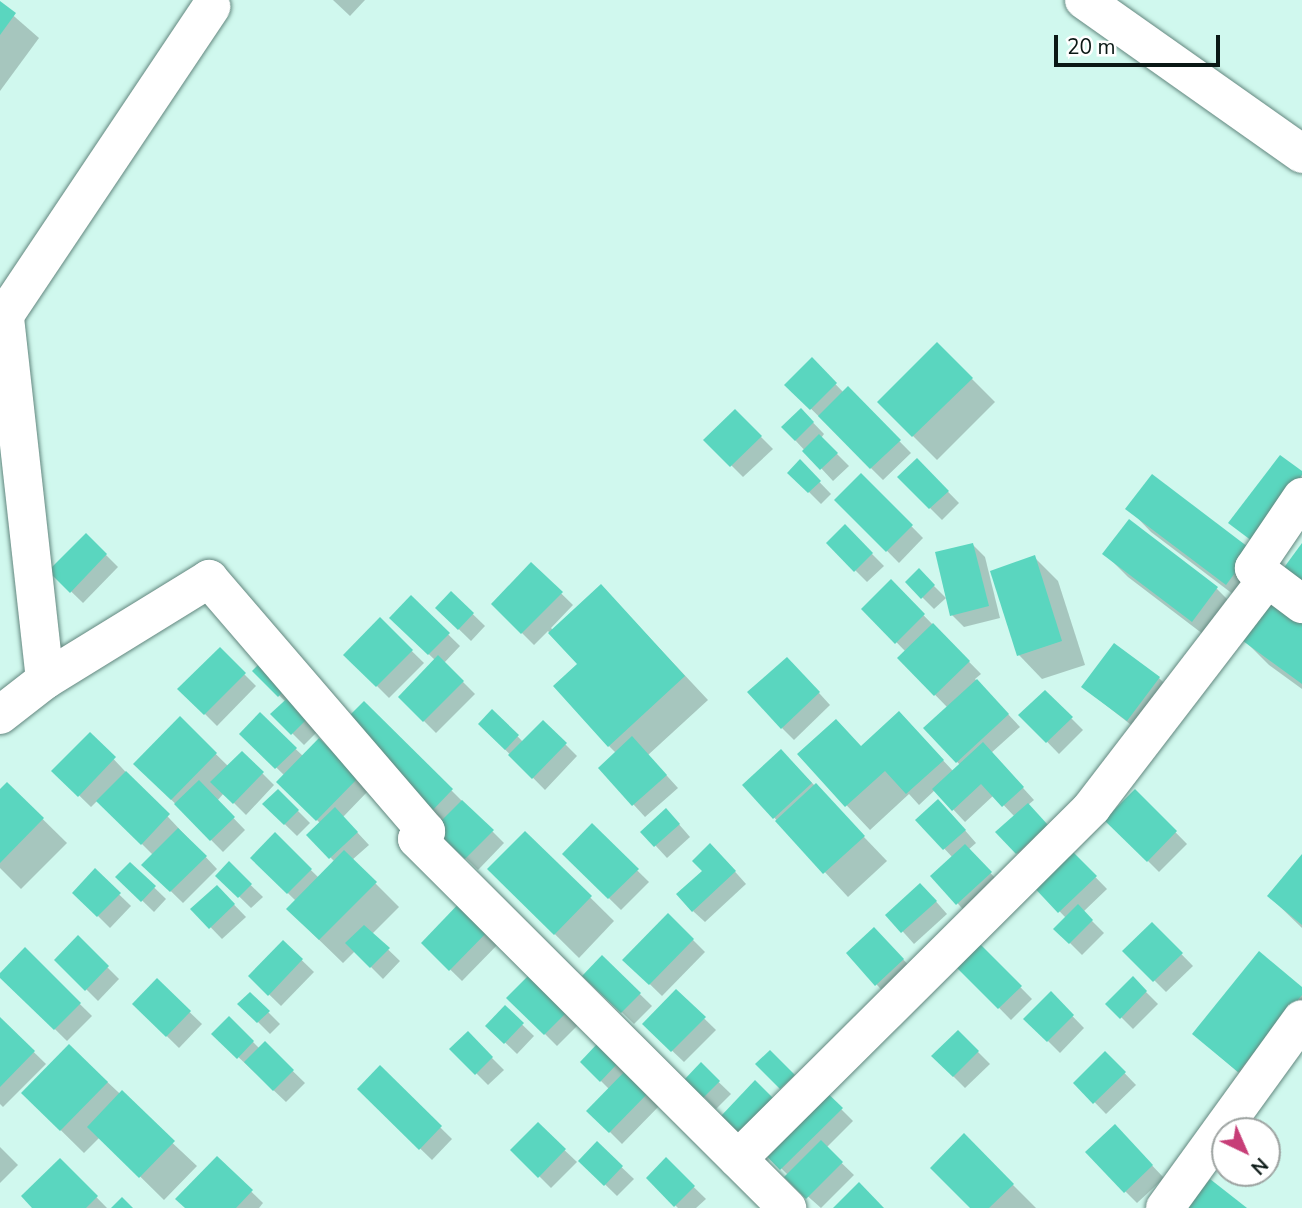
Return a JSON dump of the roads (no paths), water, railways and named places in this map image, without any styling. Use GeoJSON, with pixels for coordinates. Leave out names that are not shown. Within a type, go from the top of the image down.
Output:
{"type":"FeatureCollection","features":[{"type":"Feature","properties":{"kind":"street"},"geometry":{"type":"LineString","coordinates":[[1084,0],[1302,154]]}},
{"type":"Feature","properties":{"kind":"street"},"geometry":{"type":"LineString","coordinates":[[45,680],[5,315],[209,2]]}},
{"type":"Feature","properties":{"kind":"street"},"geometry":{"type":"LineString","coordinates":[[1302,497],[1254,568],[1302,604]]}},
{"type":"Feature","properties":{"kind":"street"},"geometry":{"type":"LineString","coordinates":[[0,715],[45,680],[209,579],[426,831],[417,839],[787,1208]]}},
{"type":"Feature","properties":{"kind":"street"},"geometry":{"type":"LineString","coordinates":[[738,1159],[1092,807],[1267,579]]}},
{"type":"Feature","properties":{"kind":"street"},"geometry":{"type":"LineString","coordinates":[[1165,1208],[1302,1019]]}}]}
